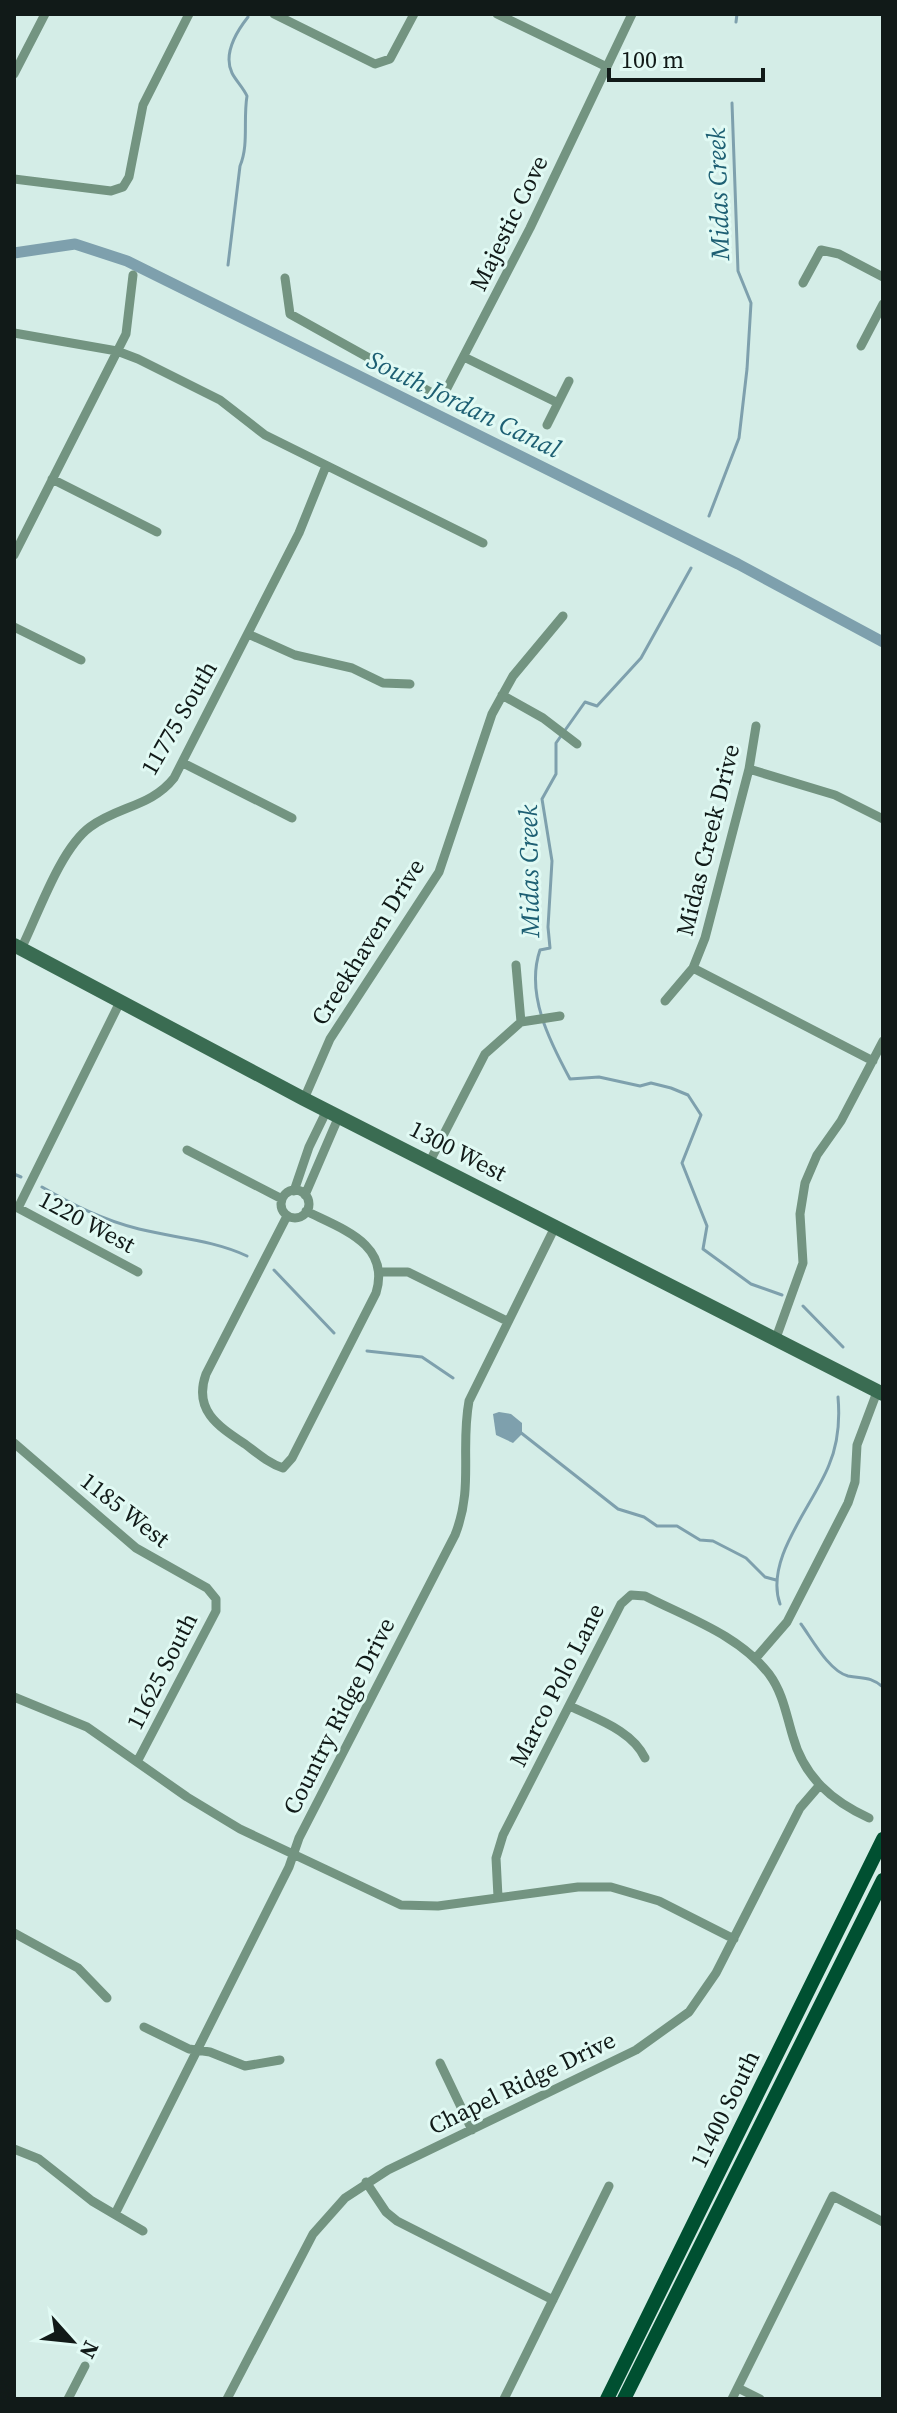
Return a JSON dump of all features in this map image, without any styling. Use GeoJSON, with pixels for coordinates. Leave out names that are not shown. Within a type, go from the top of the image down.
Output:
{"type":"FeatureCollection","features":[{"type":"Feature","properties":{"kind":"main road","name":"11400 South"},"geometry":{"type":"LineString","coordinates":[[607,2399],[883,1839]]}},
{"type":"Feature","properties":{"kind":"main road","name":"11400 South"},"geometry":{"type":"LineString","coordinates":[[624,2399],[883,1880]]}},
{"type":"Feature","properties":{"kind":"street"},"geometry":{"type":"LineString","coordinates":[[14,74],[45,14]]}},
{"type":"Feature","properties":{"kind":"street"},"geometry":{"type":"LineString","coordinates":[[14,179],[111,191],[123,187],[129,177],[143,105],[189,14]]}},
{"type":"Feature","properties":{"kind":"street"},"geometry":{"type":"LineString","coordinates":[[274,14],[375,64],[382,64],[395,52],[414,14]]}},
{"type":"Feature","properties":{"kind":"street"},"geometry":{"type":"LineString","coordinates":[[497,14],[607,67]]}},
{"type":"Feature","properties":{"kind":"street","name":"Majestic Cove"},"geometry":{"type":"LineString","coordinates":[[285,278],[290,314],[432,393],[444,394],[632,14]]}},
{"type":"Feature","properties":{"kind":"street"},"geometry":{"type":"LineString","coordinates":[[803,283],[821,250],[839,254],[883,277]]}},
{"type":"Feature","properties":{"kind":"street"},"geometry":{"type":"LineString","coordinates":[[14,555],[117,351],[129,321],[133,275]]}},
{"type":"Feature","properties":{"kind":"street"},"geometry":{"type":"LineString","coordinates":[[861,346],[883,304]]}},
{"type":"Feature","properties":{"kind":"street"},"geometry":{"type":"LineString","coordinates":[[14,333],[117,351],[220,400],[253,427],[326,466],[483,543]]}},
{"type":"Feature","properties":{"kind":"street"},"geometry":{"type":"LineString","coordinates":[[464,357],[558,403]]}},
{"type":"Feature","properties":{"kind":"street"},"geometry":{"type":"LineString","coordinates":[[547,425],[569,381]]}},
{"type":"Feature","properties":{"kind":"street","name":"11775 South"},"geometry":{"type":"LineString","coordinates":[[17,947],[78,837],[101,820],[153,798],[165,789],[183,763],[306,519],[326,466]]}},
{"type":"Feature","properties":{"kind":"street"},"geometry":{"type":"LineString","coordinates":[[52,479],[157,532]]}},
{"type":"Feature","properties":{"kind":"street","name":"Creekhaven Drive"},"geometry":{"type":"LineString","coordinates":[[304,1099],[330,1039],[439,872],[492,714],[502,695],[513,676],[563,616]]}},
{"type":"Feature","properties":{"kind":"street"},"geometry":{"type":"LineString","coordinates":[[14,627],[81,660]]}},
{"type":"Feature","properties":{"kind":"street"},"geometry":{"type":"LineString","coordinates":[[248,634],[295,655],[352,668],[383,683],[410,684]]}},
{"type":"Feature","properties":{"kind":"street"},"geometry":{"type":"LineString","coordinates":[[502,695],[543,718],[577,744]]}},
{"type":"Feature","properties":{"kind":"street","name":"Midas Creek Drive"},"geometry":{"type":"LineString","coordinates":[[665,1001],[693,968],[715,904],[749,769],[756,726]]}},
{"type":"Feature","properties":{"kind":"street"},"geometry":{"type":"LineString","coordinates":[[183,763],[292,818]]}},
{"type":"Feature","properties":{"kind":"street"},"geometry":{"type":"LineString","coordinates":[[749,769],[835,795],[883,819]]}},
{"type":"Feature","properties":{"kind":"street","name":"1300 West"},"geometry":{"type":"LineString","coordinates":[[17,947],[304,1099],[880,1393]]}},
{"type":"Feature","properties":{"kind":"street"},"geometry":{"type":"LineString","coordinates":[[516,965],[517,1008],[521,1022]]}},
{"type":"Feature","properties":{"kind":"street"},"geometry":{"type":"LineString","coordinates":[[693,968],[873,1061]]}},
{"type":"Feature","properties":{"kind":"street","name":"1220 West"},"geometry":{"type":"LineString","coordinates":[[120,1002],[18,1208],[138,1272]]}},
{"type":"Feature","properties":{"kind":"street"},"geometry":{"type":"LineString","coordinates":[[430,1161],[485,1054],[521,1022],[560,1016]]}},
{"type":"Feature","properties":{"kind":"street"},"geometry":{"type":"LineString","coordinates":[[776,1338],[803,1263],[800,1214],[805,1183],[817,1155],[841,1121],[883,1041]]}},
{"type":"Feature","properties":{"kind":"street"},"geometry":{"type":"LineString","coordinates":[[306,1211],[295,1218],[287,1216],[281,1206],[282,1199],[294,1191],[309,1147],[333,1113]]}},
{"type":"Feature","properties":{"kind":"street"},"geometry":{"type":"LineString","coordinates":[[306,1211],[305,1195],[333,1113]]}},
{"type":"Feature","properties":{"kind":"street"},"geometry":{"type":"LineString","coordinates":[[187,1150],[282,1199]]}},
{"type":"Feature","properties":{"kind":"street"},"geometry":{"type":"LineString","coordinates":[[294,1191],[305,1195]]}},
{"type":"Feature","properties":{"kind":"street"},"geometry":{"type":"LineString","coordinates":[[287,1216],[206,1374],[201,1391],[204,1408],[213,1421],[283,1468],[292,1458],[376,1293],[380,1272],[378,1261],[366,1243],[306,1211]]}},
{"type":"Feature","properties":{"kind":"street","name":"Country Ridge Drive"},"geometry":{"type":"LineString","coordinates":[[115,2214],[462,1517],[469,1478],[465,1439],[469,1401],[556,1225]]}},
{"type":"Feature","properties":{"kind":"street"},"geometry":{"type":"LineString","coordinates":[[380,1272],[408,1272],[507,1321]]}},
{"type":"Feature","properties":{"kind":"street"},"geometry":{"type":"LineString","coordinates":[[755,1659],[787,1622],[848,1503],[855,1482],[857,1445],[880,1393]]}},
{"type":"Feature","properties":{"kind":"street","name":"1185 West"},"geometry":{"type":"LineString","coordinates":[[14,1443],[136,1548],[207,1588],[216,1599]]}},
{"type":"Feature","properties":{"kind":"street","name":"Marco Polo Lane"},"geometry":{"type":"LineString","coordinates":[[498,1897],[499,1846],[621,1604],[631,1595],[645,1596],[725,1637],[755,1659],[776,1686],[799,1756],[819,1786],[843,1805],[869,1818]]}},
{"type":"Feature","properties":{"kind":"street","name":"11625 South"},"geometry":{"type":"LineString","coordinates":[[138,1760],[216,1611],[216,1599]]}},
{"type":"Feature","properties":{"kind":"street"},"geometry":{"type":"LineString","coordinates":[[14,1697],[87,1727],[213,1813],[401,1905],[438,1906],[578,1887],[611,1887],[659,1901],[734,1939]]}},
{"type":"Feature","properties":{"kind":"street"},"geometry":{"type":"LineString","coordinates":[[570,1706],[628,1735],[639,1745],[645,1758]]}},
{"type":"Feature","properties":{"kind":"street","name":"Chapel Ridge Drive"},"geometry":{"type":"LineString","coordinates":[[227,2399],[313,2234],[345,2198],[366,2182],[636,2050],[672,2027],[703,1994],[800,1808],[819,1786]]}},
{"type":"Feature","properties":{"kind":"street"},"geometry":{"type":"LineString","coordinates":[[14,1933],[78,1968],[107,1998]]}},
{"type":"Feature","properties":{"kind":"street"},"geometry":{"type":"LineString","coordinates":[[144,2027],[196,2050],[252,2067],[280,2060]]}},
{"type":"Feature","properties":{"kind":"street"},"geometry":{"type":"LineString","coordinates":[[440,2063],[472,2130]]}},
{"type":"Feature","properties":{"kind":"street"},"geometry":{"type":"LineString","coordinates":[[14,2149],[39,2159],[92,2201],[143,2231]]}},
{"type":"Feature","properties":{"kind":"street"},"geometry":{"type":"LineString","coordinates":[[366,2182],[386,2212],[397,2221],[553,2300]]}},
{"type":"Feature","properties":{"kind":"street"},"geometry":{"type":"LineString","coordinates":[[504,2399],[609,2186]]}},
{"type":"Feature","properties":{"kind":"street"},"geometry":{"type":"LineString","coordinates":[[732,2399],[833,2196],[883,2222]]}},
{"type":"Feature","properties":{"kind":"street"},"geometry":{"type":"LineString","coordinates":[[68,2399],[85,2366]]}},
{"type":"Feature","properties":{"kind":"street"},"geometry":{"type":"LineString","coordinates":[[738,2388],[760,2399]]}},
{"type":"Feature","properties":{"kind":"water"},"geometry":{"type":"Polygon","coordinates":[[[493,1414],[511,1414],[522,1423],[522,1434],[513,1443],[496,1435],[493,1414]]]}},
{"type":"Feature","properties":{"kind":"waterway","name":"Midas Creek"},"geometry":{"type":"LineString","coordinates":[[736,22],[737,14]]}},
{"type":"Feature","properties":{"kind":"waterway"},"geometry":{"type":"LineString","coordinates":[[228,265],[244,150],[247,96],[232,73],[229,58],[236,36],[248,17]]}},
{"type":"Feature","properties":{"kind":"waterway","name":"Midas Creek"},"geometry":{"type":"LineString","coordinates":[[709,516],[739,438],[751,303],[738,271],[732,103]]}},
{"type":"Feature","properties":{"kind":"waterway","name":"South Jordan Canal"},"geometry":{"type":"LineString","coordinates":[[14,253],[75,244],[127,261],[738,564],[883,642]]}},
{"type":"Feature","properties":{"kind":"waterway","name":"Midas Creek"},"geometry":{"type":"LineString","coordinates":[[691,568],[641,658],[597,706],[585,702],[556,743],[556,774],[542,799],[552,861],[548,927],[550,948],[540,950],[536,967],[538,1000],[548,1034],[570,1079],[599,1077],[640,1086],[651,1083],[688,1095],[701,1115],[682,1163],[707,1226],[703,1249],[751,1284],[782,1295]]}},
{"type":"Feature","properties":{"kind":"waterway"},"geometry":{"type":"LineString","coordinates":[[14,1174],[21,1177]]}},
{"type":"Feature","properties":{"kind":"waterway"},"geometry":{"type":"LineString","coordinates":[[42,1187],[113,1221],[221,1246],[247,1256]]}},
{"type":"Feature","properties":{"kind":"waterway"},"geometry":{"type":"LineString","coordinates":[[274,1270],[334,1333]]}},
{"type":"Feature","properties":{"kind":"waterway","name":"Midas Creek"},"geometry":{"type":"LineString","coordinates":[[803,1306],[843,1347]]}},
{"type":"Feature","properties":{"kind":"waterway"},"geometry":{"type":"LineString","coordinates":[[367,1351],[422,1357],[453,1378]]}},
{"type":"Feature","properties":{"kind":"waterway","name":"Midas Creek"},"geometry":{"type":"LineString","coordinates":[[780,1604],[777,1587],[784,1551],[832,1457],[838,1432],[838,1397]]}},
{"type":"Feature","properties":{"kind":"waterway"},"geometry":{"type":"LineString","coordinates":[[520,1432],[618,1509],[644,1517],[657,1526],[677,1526],[700,1540],[713,1541],[746,1558],[765,1577],[776,1580]]}},
{"type":"Feature","properties":{"kind":"waterway","name":"Midas Creek"},"geometry":{"type":"LineString","coordinates":[[801,1624],[834,1668],[848,1676],[870,1679],[883,1687]]}}]}
